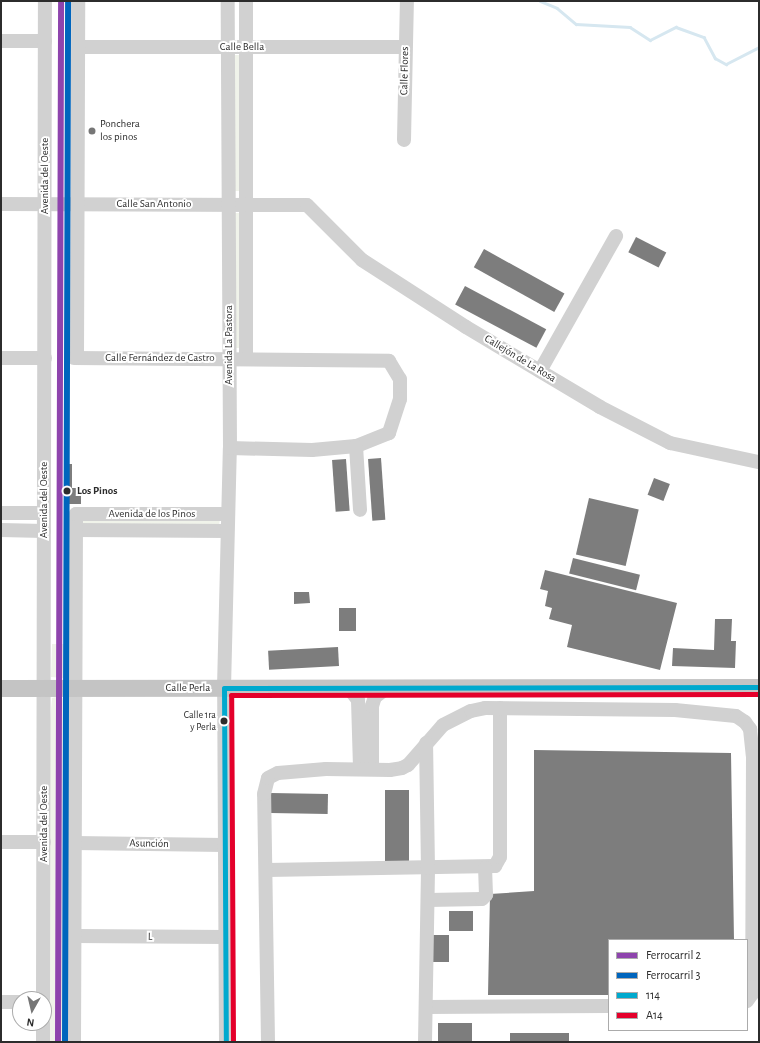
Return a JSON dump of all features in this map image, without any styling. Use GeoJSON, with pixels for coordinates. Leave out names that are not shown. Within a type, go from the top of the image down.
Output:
{"type":"FeatureCollection","features":[{"type":"Feature","properties":{"kind":"main road","name":"Calle Perla"},"geometry":{"type":"LineString","coordinates":[[1,688],[759,687]]}},
{"type":"Feature","properties":{"kind":"street","name":"Avenida del Oeste"},"geometry":{"type":"LineString","coordinates":[[43,991],[45,1]]}},
{"type":"Feature","properties":{"kind":"street"},"geometry":{"type":"LineString","coordinates":[[78,1],[79,204]]}},
{"type":"Feature","properties":{"kind":"street","name":"Avenida La Pastora"},"geometry":{"type":"LineString","coordinates":[[226,1042],[224,688],[230,448],[228,1]]}},
{"type":"Feature","properties":{"kind":"street","name":"Avenida La Pastora"},"geometry":{"type":"LineString","coordinates":[[246,1],[246,359]]}},
{"type":"Feature","properties":{"kind":"street","name":"Calle Flores"},"geometry":{"type":"LineString","coordinates":[[404,140],[407,1]]}},
{"type":"Feature","properties":{"kind":"street"},"geometry":{"type":"LineString","coordinates":[[1,41],[45,41]]}},
{"type":"Feature","properties":{"kind":"street","name":"Calle Bella"},"geometry":{"type":"LineString","coordinates":[[79,47],[405,47]]}},
{"type":"Feature","properties":{"kind":"street","name":"Calle San Antonio"},"geometry":{"type":"LineString","coordinates":[[1,204],[307,205]]}},
{"type":"Feature","properties":{"kind":"street","name":"Calle Fernández de Castro"},"geometry":{"type":"LineString","coordinates":[[79,204],[76,358],[389,361],[400,379],[400,400],[389,433],[356,446]]}},
{"type":"Feature","properties":{"kind":"street","name":"Callejón de La Rosa"},"geometry":{"type":"LineString","coordinates":[[307,205],[362,260],[600,407],[670,443],[759,462]]}},
{"type":"Feature","properties":{"kind":"street"},"geometry":{"type":"LineString","coordinates":[[540,371],[616,236]]}},
{"type":"Feature","properties":{"kind":"street"},"geometry":{"type":"LineString","coordinates":[[1,358],[45,358]]}},
{"type":"Feature","properties":{"kind":"street"},"geometry":{"type":"LineString","coordinates":[[230,448],[312,450],[356,446],[360,510]]}},
{"type":"Feature","properties":{"kind":"street"},"geometry":{"type":"LineString","coordinates":[[1,513],[44,513]]}},
{"type":"Feature","properties":{"kind":"street","name":"Avenida de los Pinos"},"geometry":{"type":"LineString","coordinates":[[227,531],[76,530],[76,514],[228,514]]}},
{"type":"Feature","properties":{"kind":"street"},"geometry":{"type":"LineString","coordinates":[[1,530],[44,531]]}},
{"type":"Feature","properties":{"kind":"street"},"geometry":{"type":"LineString","coordinates":[[74,1042],[76,530]]}},
{"type":"Feature","properties":{"kind":"street"},"geometry":{"type":"LineString","coordinates":[[340,687],[351,691],[358,700],[366,768]]}},
{"type":"Feature","properties":{"kind":"street"},"geometry":{"type":"LineString","coordinates":[[366,768],[372,706],[375,697],[387,688]]}},
{"type":"Feature","properties":{"kind":"street"},"geometry":{"type":"LineString","coordinates":[[268,1042],[267,870],[264,794],[268,778],[278,773],[366,768],[390,770],[402,768],[408,765],[443,725],[461,715],[485,708],[676,710],[736,716],[746,722],[752,738],[753,756],[752,994],[748,1000]]}},
{"type":"Feature","properties":{"kind":"street"},"geometry":{"type":"LineString","coordinates":[[267,870],[485,868],[495,866],[500,857],[500,708]]}},
{"type":"Feature","properties":{"kind":"street"},"geometry":{"type":"LineString","coordinates":[[425,1042],[428,900],[426,743]]}},
{"type":"Feature","properties":{"kind":"street"},"geometry":{"type":"LineString","coordinates":[[1,842],[44,842]]}},
{"type":"Feature","properties":{"kind":"street","name":"Asunción"},"geometry":{"type":"LineString","coordinates":[[74,843],[224,845]]}},
{"type":"Feature","properties":{"kind":"street"},"geometry":{"type":"LineString","coordinates":[[428,900],[482,899],[486,895],[485,868]]}},
{"type":"Feature","properties":{"kind":"street","name":"L"},"geometry":{"type":"LineString","coordinates":[[74,936],[226,937]]}},
{"type":"Feature","properties":{"kind":"street"},"geometry":{"type":"LineString","coordinates":[[1,1002],[12,1002]]}},
{"type":"Feature","properties":{"kind":"street"},"geometry":{"type":"LineString","coordinates":[[426,1007],[608,1006]]}},
{"type":"Feature","properties":{"kind":"street"},"geometry":{"type":"LineString","coordinates":[[43,1031],[43,1042]]}},
{"type":"Feature","properties":{"kind":"shaded area"},"geometry":{"type":"Polygon","coordinates":[[[234,55],[240,55],[240,191],[234,191],[234,55]]]}},
{"type":"Feature","properties":{"kind":"shaded area"},"geometry":{"type":"Polygon","coordinates":[[[235,213],[241,213],[241,348],[235,348],[235,213]]]}},
{"type":"Feature","properties":{"kind":"shaded area"},"geometry":{"type":"Polygon","coordinates":[[[83,517],[220,519],[219,525],[83,524],[83,517]]]}},
{"type":"Feature","properties":{"kind":"shaded area"},"geometry":{"type":"Polygon","coordinates":[[[52,644],[70,644],[69,672],[63,678],[51,677],[52,644]]]}},
{"type":"Feature","properties":{"kind":"shaded area"},"geometry":{"type":"Polygon","coordinates":[[[56,697],[66,699],[69,702],[73,1042],[48,1042],[48,1031],[52,1031],[52,991],[48,991],[50,721],[52,698],[56,697]]]}},
{"type":"Feature","properties":{"kind":"building"},"geometry":{"type":"Polygon","coordinates":[[[636,237],[666,252],[659,268],[628,252],[636,237]]]}},
{"type":"Feature","properties":{"kind":"building"},"geometry":{"type":"Polygon","coordinates":[[[484,249],[564,294],[554,312],[474,267],[484,249]]]}},
{"type":"Feature","properties":{"kind":"building"},"geometry":{"type":"Polygon","coordinates":[[[465,286],[546,329],[536,348],[455,305],[465,286]]]}},
{"type":"Feature","properties":{"kind":"building"},"geometry":{"type":"Polygon","coordinates":[[[381,458],[385,520],[372,521],[368,459],[381,458]]]}},
{"type":"Feature","properties":{"kind":"building"},"geometry":{"type":"Polygon","coordinates":[[[346,459],[350,511],[336,512],[332,460],[346,459]]]}},
{"type":"Feature","properties":{"kind":"building"},"geometry":{"type":"Polygon","coordinates":[[[68,464],[72,464],[72,488],[81,488],[81,504],[68,504],[68,464]]]}},
{"type":"Feature","properties":{"kind":"building"},"geometry":{"type":"Polygon","coordinates":[[[654,478],[670,484],[663,501],[648,495],[654,478]]]}},
{"type":"Feature","properties":{"kind":"building"},"geometry":{"type":"Polygon","coordinates":[[[589,498],[639,509],[626,566],[576,555],[589,498]]]}},
{"type":"Feature","properties":{"kind":"building"},"geometry":{"type":"Polygon","coordinates":[[[573,558],[640,575],[636,590],[569,574],[573,558]]]}},
{"type":"Feature","properties":{"kind":"building"},"geometry":{"type":"Polygon","coordinates":[[[545,570],[677,603],[660,670],[567,647],[572,625],[549,619],[552,608],[545,606],[548,591],[540,589],[545,570]]]}},
{"type":"Feature","properties":{"kind":"building"},"geometry":{"type":"Polygon","coordinates":[[[294,592],[309,592],[310,603],[294,604],[294,592]]]}},
{"type":"Feature","properties":{"kind":"building"},"geometry":{"type":"Polygon","coordinates":[[[339,608],[356,608],[356,631],[339,631],[339,608]]]}},
{"type":"Feature","properties":{"kind":"building"},"geometry":{"type":"Polygon","coordinates":[[[715,619],[732,619],[731,641],[736,641],[735,668],[672,666],[673,648],[714,650],[715,619]]]}},
{"type":"Feature","properties":{"kind":"building"},"geometry":{"type":"Polygon","coordinates":[[[338,647],[339,666],[269,670],[268,651],[338,647]]]}},
{"type":"Feature","properties":{"kind":"building"},"geometry":{"type":"Polygon","coordinates":[[[534,750],[731,753],[734,939],[608,939],[608,995],[488,995],[490,894],[534,891],[534,750]]]}},
{"type":"Feature","properties":{"kind":"building"},"geometry":{"type":"Polygon","coordinates":[[[385,790],[409,790],[409,864],[385,864],[385,790]]]}},
{"type":"Feature","properties":{"kind":"building"},"geometry":{"type":"Polygon","coordinates":[[[271,793],[328,794],[328,814],[271,813],[271,793]]]}},
{"type":"Feature","properties":{"kind":"building"},"geometry":{"type":"Polygon","coordinates":[[[449,911],[473,911],[473,931],[449,931],[449,911]]]}},
{"type":"Feature","properties":{"kind":"building"},"geometry":{"type":"Polygon","coordinates":[[[430,935],[449,935],[449,962],[430,962],[430,935]]]}},
{"type":"Feature","properties":{"kind":"building"},"geometry":{"type":"Polygon","coordinates":[[[438,1023],[472,1023],[472,1042],[438,1042],[438,1023]]]}},
{"type":"Feature","properties":{"kind":"building"},"geometry":{"type":"Polygon","coordinates":[[[510,1033],[569,1033],[569,1042],[510,1042],[510,1033]]]}},
{"type":"Feature","properties":{"kind":"waterway"},"geometry":{"type":"LineString","coordinates":[[540,1],[557,8],[576,24],[630,27],[650,40],[676,27],[704,37],[715,58],[726,64],[759,47]]}},
{"type":"Feature","properties":{"kind":"rail line","name":"2"},"geometry":{"type":"LineString","coordinates":[[58,1042],[61,1]]}},
{"type":"Feature","properties":{"kind":"rail line","name":"3"},"geometry":{"type":"LineString","coordinates":[[65,1042],[68,1]]}},
{"type":"Feature","properties":{"kind":"transit line","name":"114"},"geometry":{"type":"LineString","coordinates":[[224,688],[759,687]]}},
{"type":"Feature","properties":{"kind":"transit line","name":"114"},"geometry":{"type":"LineString","coordinates":[[224,688],[226,1042]]}},
{"type":"Feature","properties":{"kind":"transit line","name":"A14"},"geometry":{"type":"LineString","coordinates":[[233,1042],[231,695],[759,694]]}},
{"type":"Feature","properties":{"kind":"place","name":"Ponchera los pinos"},"geometry":{"type":"Point","coordinates":[92,131]}},
{"type":"Feature","properties":{"kind":"place","name":"Los Pinos"},"geometry":{"type":"Point","coordinates":[67,491]}},
{"type":"Feature","properties":{"kind":"place","name":"Calle 1ra y Perla"},"geometry":{"type":"Point","coordinates":[224,721]}}]}
